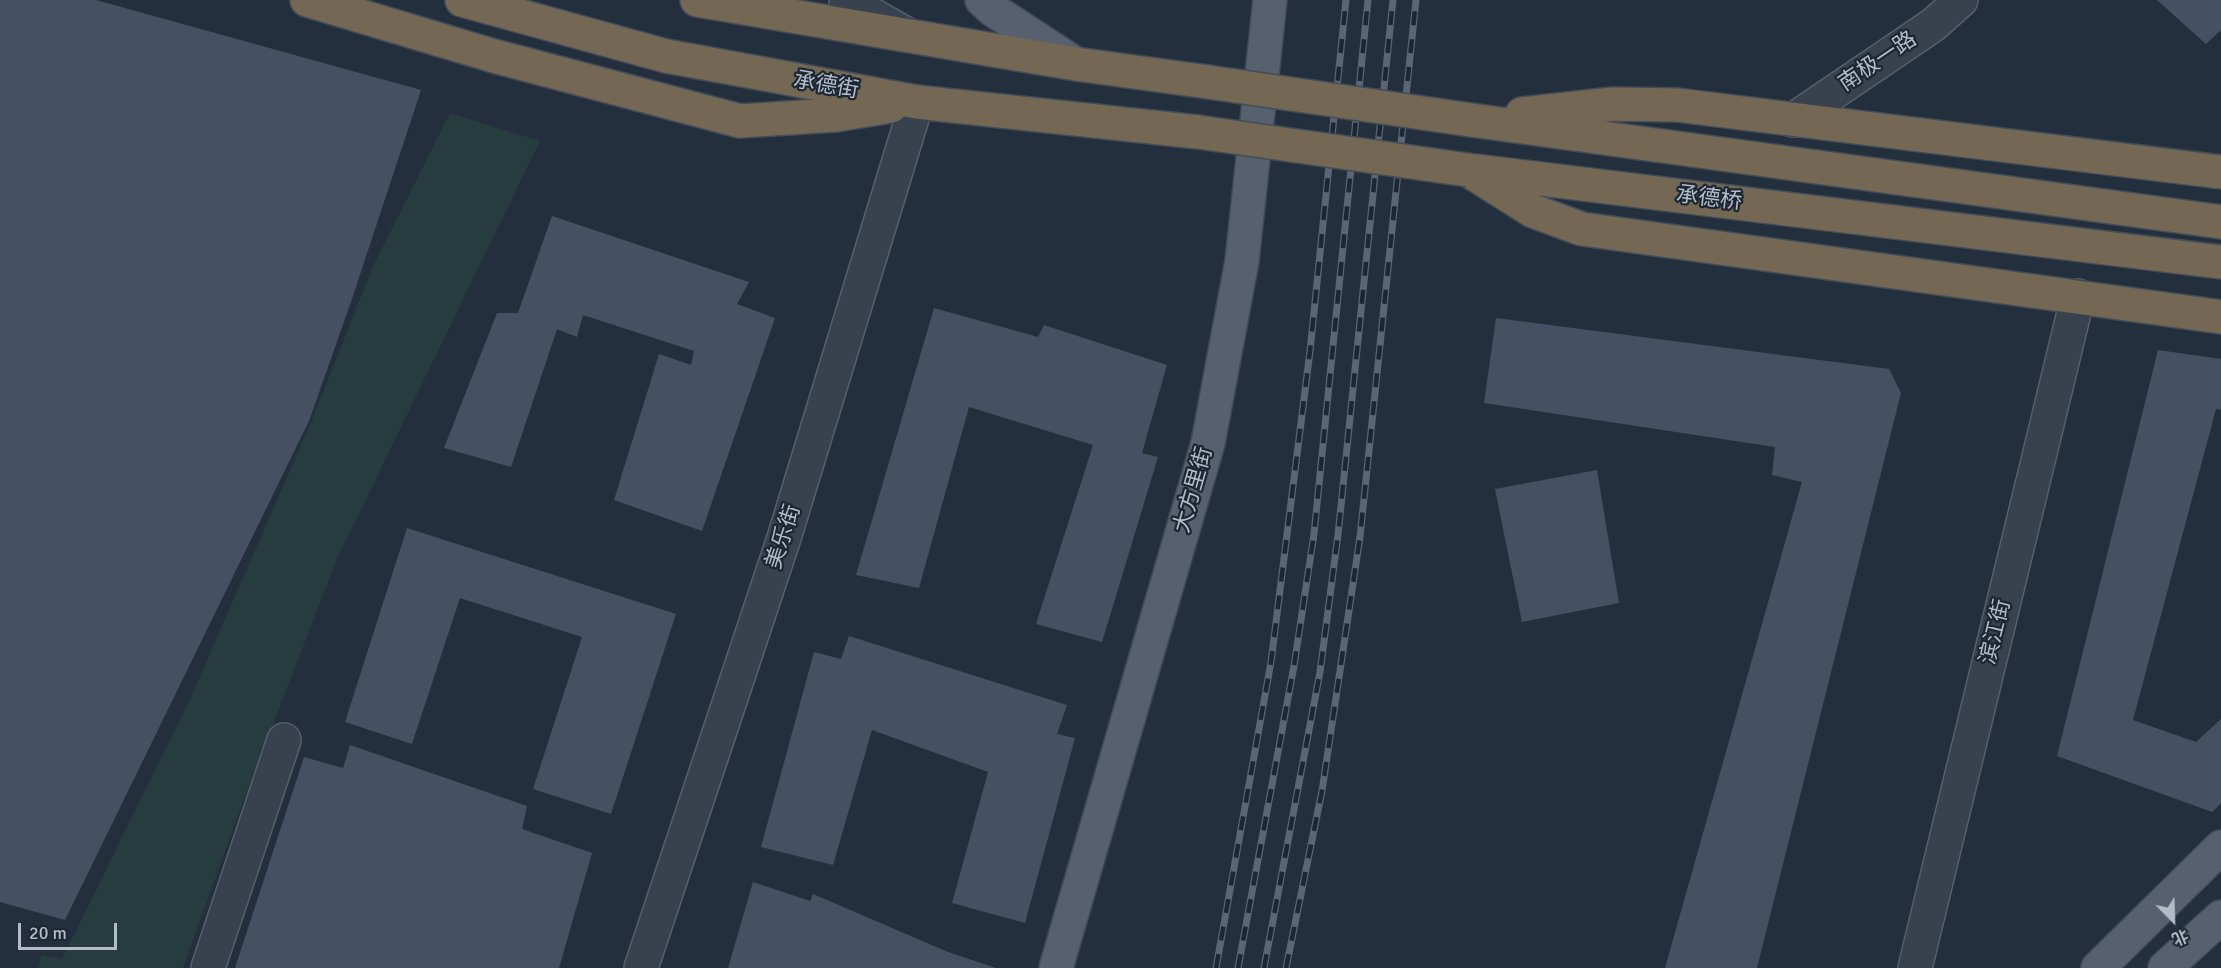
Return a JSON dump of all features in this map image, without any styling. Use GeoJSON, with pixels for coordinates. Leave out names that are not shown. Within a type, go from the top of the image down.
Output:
{"type":"FeatureCollection","features":[{"type":"Feature","properties":{"kind":"highway"},"geometry":{"type":"LineString","coordinates":[[307,0],[494,56],[740,121],[836,115],[917,102]]}},
{"type":"Feature","properties":{"kind":"highway","name":"承德街"},"geometry":{"type":"LineString","coordinates":[[462,0],[666,57],[917,102],[1198,132]]}},
{"type":"Feature","properties":{"kind":"highway"},"geometry":{"type":"LineString","coordinates":[[698,0],[852,14]]}},
{"type":"Feature","properties":{"kind":"highway"},"geometry":{"type":"LineString","coordinates":[[801,0],[852,14],[911,37],[1076,64]]}},
{"type":"Feature","properties":{"kind":"highway","name":"承德桥"},"geometry":{"type":"LineString","coordinates":[[1076,64],[2221,222]]}},
{"type":"Feature","properties":{"kind":"highway"},"geometry":{"type":"LineString","coordinates":[[1471,120],[1613,104],[1677,105],[2221,172]]}},
{"type":"Feature","properties":{"kind":"highway","name":"承德桥"},"geometry":{"type":"LineString","coordinates":[[1198,132],[1468,170],[2221,262]]}},
{"type":"Feature","properties":{"kind":"highway"},"geometry":{"type":"LineString","coordinates":[[1468,170],[1533,211],[1582,229],[2221,316]]}},
{"type":"Feature","properties":{"kind":"main road"},"geometry":{"type":"LineString","coordinates":[[982,0],[993,10],[1076,64]]}},
{"type":"Feature","properties":{"kind":"main road","name":"大方里街"},"geometry":{"type":"LineString","coordinates":[[1056,968],[1208,443],[1242,261],[1270,0]]}},
{"type":"Feature","properties":{"kind":"main road","name":"大方里街"},"geometry":{"type":"LineString","coordinates":[[1075,968],[1195,548],[1261,253],[1287,0]]}},
{"type":"Feature","properties":{"kind":"main road"},"geometry":{"type":"LineString","coordinates":[[2098,968],[2221,846]]}},
{"type":"Feature","properties":{"kind":"main road"},"geometry":{"type":"LineString","coordinates":[[2165,968],[2221,917]]}},
{"type":"Feature","properties":{"kind":"street","name":"南极一路"},"geometry":{"type":"LineString","coordinates":[[1793,120],[1933,25],[1961,0]]}},
{"type":"Feature","properties":{"kind":"street","name":"美乐街"},"geometry":{"type":"LineString","coordinates":[[641,968],[784,538],[917,102]]}},
{"type":"Feature","properties":{"kind":"street","name":"滨江街"},"geometry":{"type":"LineString","coordinates":[[1915,968],[2078,296]]}},
{"type":"Feature","properties":{"kind":"street"},"geometry":{"type":"LineString","coordinates":[[208,968],[285,740]]}},
{"type":"Feature","properties":{"kind":"green space"},"geometry":{"type":"Polygon","coordinates":[[[450,113],[540,141],[337,559],[244,799],[183,968],[38,968],[42,955],[62,959],[190,699],[312,420],[373,266],[450,113]]]}},
{"type":"Feature","properties":{"kind":"building"},"geometry":{"type":"Polygon","coordinates":[[[0,0],[96,0],[421,90],[309,421],[65,920],[0,902],[0,0]]]}},
{"type":"Feature","properties":{"kind":"building"},"geometry":{"type":"Polygon","coordinates":[[[2157,0],[2221,0],[2221,30],[2206,44],[2157,0]]]}},
{"type":"Feature","properties":{"kind":"building"},"geometry":{"type":"Polygon","coordinates":[[[552,216],[749,282],[737,304],[775,318],[702,531],[614,500],[659,354],[691,365],[694,351],[583,315],[577,337],[557,329],[511,467],[444,448],[497,313],[518,313],[552,216]]]}},
{"type":"Feature","properties":{"kind":"building"},"geometry":{"type":"Polygon","coordinates":[[[934,308],[1038,337],[1044,325],[1167,365],[1142,453],[1158,457],[1102,642],[1036,624],[1093,445],[969,407],[919,588],[856,575],[934,308]]]}},
{"type":"Feature","properties":{"kind":"building"},"geometry":{"type":"Polygon","coordinates":[[[1496,318],[1889,369],[1901,393],[1757,968],[1665,968],[1802,482],[1772,475],[1775,447],[1484,403],[1496,318]]]}},
{"type":"Feature","properties":{"kind":"building"},"geometry":{"type":"Polygon","coordinates":[[[2158,350],[2221,359],[2221,410],[2216,409],[2133,720],[2196,742],[2221,719],[2221,803],[2212,812],[2057,756],[2158,350]]]}},
{"type":"Feature","properties":{"kind":"building"},"geometry":{"type":"Polygon","coordinates":[[[1597,470],[1619,603],[1522,622],[1495,489],[1597,470]]]}},
{"type":"Feature","properties":{"kind":"building"},"geometry":{"type":"Polygon","coordinates":[[[407,528],[676,614],[611,814],[533,789],[582,637],[460,598],[412,744],[345,722],[407,528]]]}},
{"type":"Feature","properties":{"kind":"building"},"geometry":{"type":"Polygon","coordinates":[[[849,636],[1067,705],[1057,734],[1075,738],[1025,923],[952,903],[988,772],[872,730],[833,865],[761,847],[814,652],[841,659],[849,636]]]}},
{"type":"Feature","properties":{"kind":"building"},"geometry":{"type":"Polygon","coordinates":[[[350,745],[527,806],[522,829],[592,853],[559,968],[235,968],[304,757],[343,768],[350,745]]]}},
{"type":"Feature","properties":{"kind":"building"},"geometry":{"type":"Polygon","coordinates":[[[753,882],[810,901],[813,894],[948,952],[996,968],[728,968],[753,882]]]}},
{"type":"Feature","properties":{"kind":"railway"},"geometry":{"type":"LineString","coordinates":[[1216,968],[1271,662],[1310,351],[1346,0]]}},
{"type":"Feature","properties":{"kind":"railway"},"geometry":{"type":"LineString","coordinates":[[1238,968],[1294,666],[1314,534],[1368,0]]}},
{"type":"Feature","properties":{"kind":"railway"},"geometry":{"type":"LineString","coordinates":[[1264,968],[1320,672],[1338,535],[1393,0]]}},
{"type":"Feature","properties":{"kind":"railway"},"geometry":{"type":"LineString","coordinates":[[1286,968],[1322,791],[1360,537],[1416,0]]}}]}
